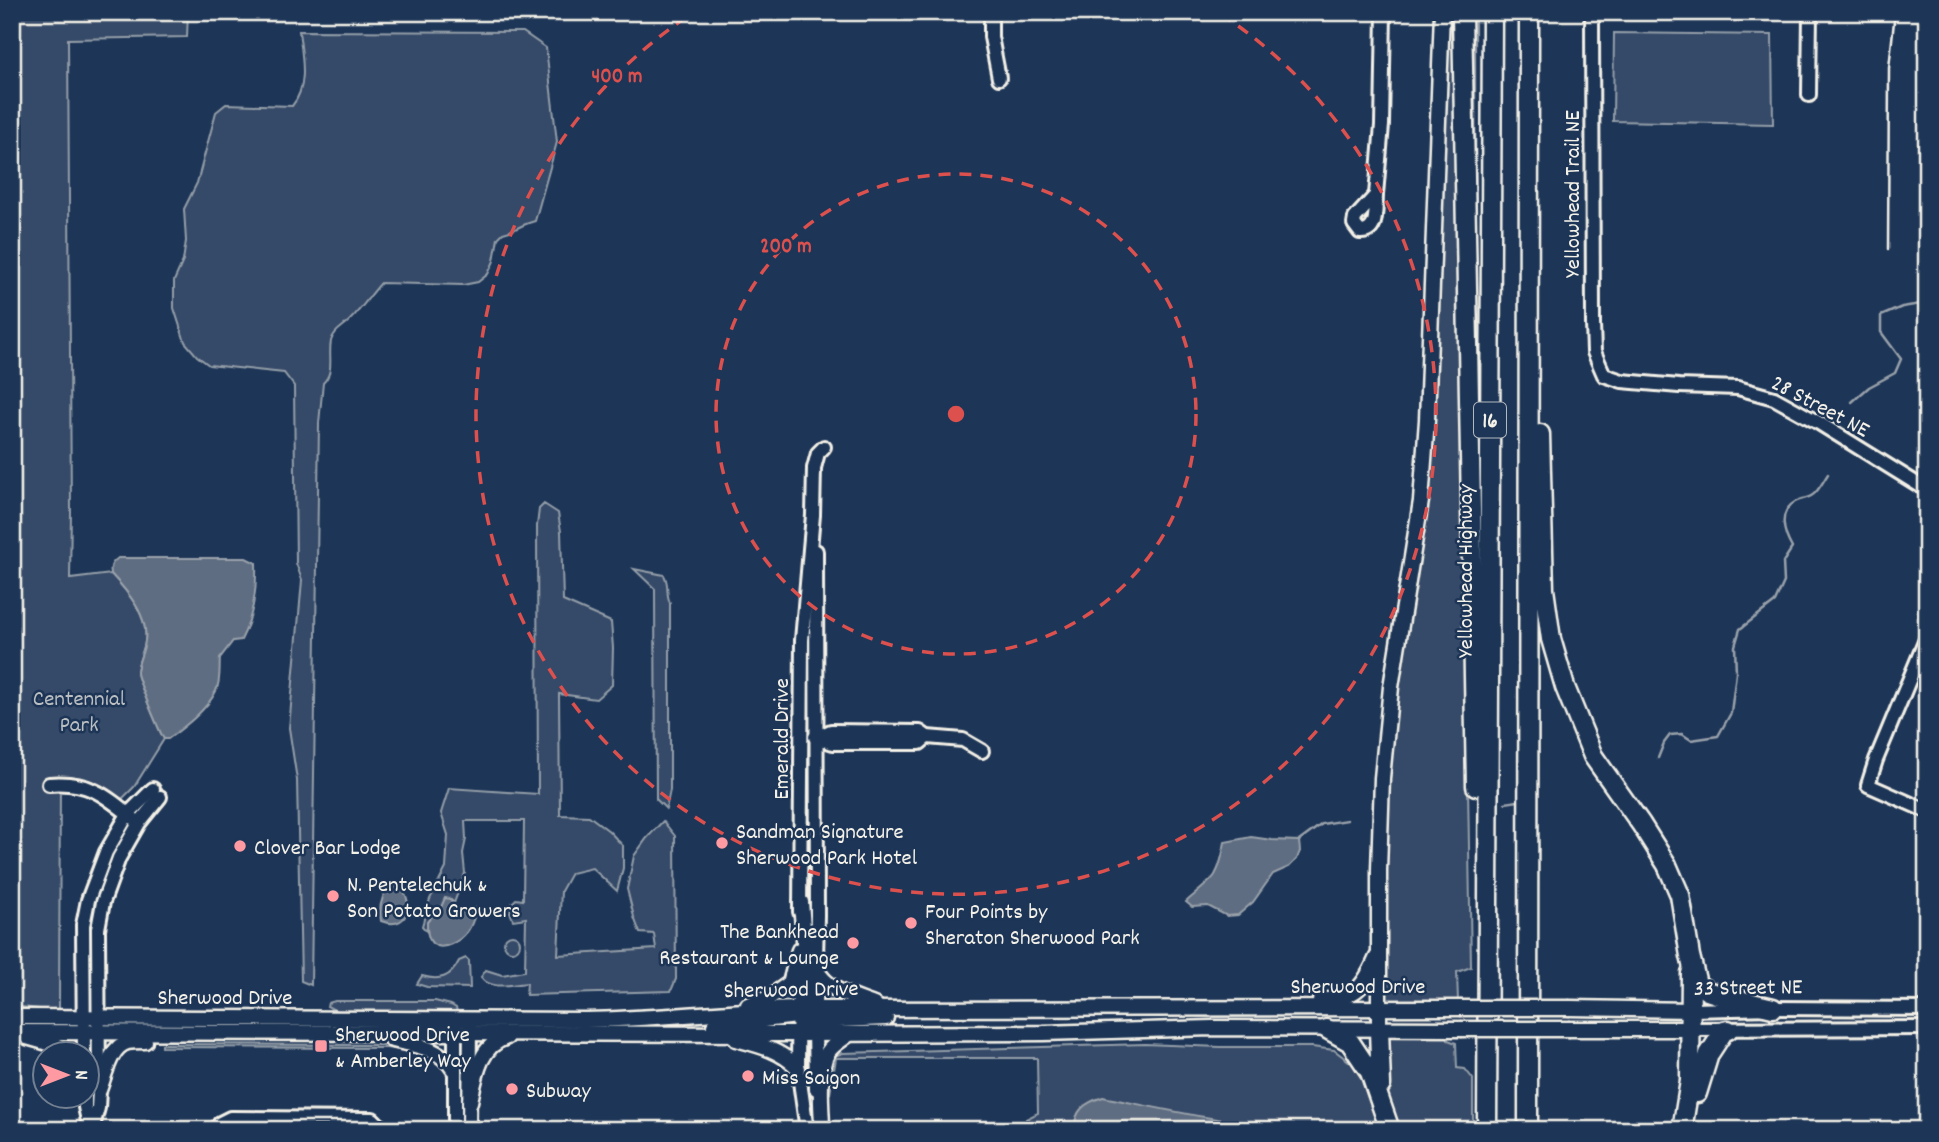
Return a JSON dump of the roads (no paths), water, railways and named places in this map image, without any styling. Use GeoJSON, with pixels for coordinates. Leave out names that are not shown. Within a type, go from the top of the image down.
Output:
{"type":"FeatureCollection","features":[{"type":"Feature","properties":{"kind":"highway"},"geometry":{"type":"LineString","coordinates":[[1462,12],[1476,802],[1487,828]]}},
{"type":"Feature","properties":{"kind":"highway","name":"Yellowhead Highway"},"geometry":{"type":"LineString","coordinates":[[1487,1130],[1492,12]]}},
{"type":"Feature","properties":{"kind":"highway","name":"16"},"geometry":{"type":"LineString","coordinates":[[1528,1130],[1529,12]]}},
{"type":"Feature","properties":{"kind":"highway"},"geometry":{"type":"LineString","coordinates":[[1528,323],[1539,424],[1544,589],[1551,639],[1565,687],[1592,756],[1667,865],[1679,895],[1698,984],[1706,991],[1729,999],[1773,1008]]}},
{"type":"Feature","properties":{"kind":"highway"},"geometry":{"type":"LineString","coordinates":[[1682,1129],[1690,1081],[1690,956]]}},
{"type":"Feature","properties":{"kind":"highway"},"geometry":{"type":"LineString","coordinates":[[1327,1029],[1350,1042],[1370,1072],[1388,1127]]}},
{"type":"Feature","properties":{"kind":"highway"},"geometry":{"type":"LineString","coordinates":[[1380,1029],[1380,1080],[1388,1127]]}},
{"type":"Feature","properties":{"kind":"highway"},"geometry":{"type":"LineString","coordinates":[[1682,1129],[1689,1118],[1709,1054],[1724,1031],[1728,1030]]}},
{"type":"Feature","properties":{"kind":"main road"},"geometry":{"type":"LineString","coordinates":[[1380,1029],[1378,953],[1381,778],[1391,687],[1421,501],[1427,420],[1442,12]]}},
{"type":"Feature","properties":{"kind":"main road"},"geometry":{"type":"LineString","coordinates":[[801,902],[809,1017]]}},
{"type":"Feature","properties":{"kind":"main road"},"geometry":{"type":"LineString","coordinates":[[733,1010],[767,999],[790,983],[799,950]]}},
{"type":"Feature","properties":{"kind":"main road"},"geometry":{"type":"LineString","coordinates":[[1265,1008],[1348,995],[1367,980],[1378,953]]}},
{"type":"Feature","properties":{"kind":"main road"},"geometry":{"type":"LineString","coordinates":[[816,969],[820,977],[834,990],[883,1009]]}},
{"type":"Feature","properties":{"kind":"main road","name":"Sherwood Drive"},"geometry":{"type":"LineString","coordinates":[[12,1032],[91,1025],[470,1027],[630,1020],[733,1010],[809,1017],[883,1009],[1570,1008]]}},
{"type":"Feature","properties":{"kind":"main road","name":"33 Street NE"},"geometry":{"type":"LineString","coordinates":[[1570,1008],[1692,1010]]}},
{"type":"Feature","properties":{"kind":"main road"},"geometry":{"type":"LineString","coordinates":[[690,1034],[711,1027],[809,1017],[918,1017],[935,1009]]}},
{"type":"Feature","properties":{"kind":"main road","name":"Sherwood Drive"},"geometry":{"type":"LineString","coordinates":[[12,1017],[160,1033],[349,1033],[454,1027]]}},
{"type":"Feature","properties":{"kind":"main road","name":"Sherwood Drive"},"geometry":{"type":"LineString","coordinates":[[809,1017],[849,1034],[1043,1033],[1212,1028],[1570,1029]]}},
{"type":"Feature","properties":{"kind":"main road","name":"Sherwood Drive"},"geometry":{"type":"LineString","coordinates":[[470,1027],[527,1034],[797,1034],[809,1017]]}},
{"type":"Feature","properties":{"kind":"main road","name":"33 Street NE"},"geometry":{"type":"LineString","coordinates":[[1570,1029],[1691,1029]]}},
{"type":"Feature","properties":{"kind":"main road"},"geometry":{"type":"LineString","coordinates":[[12,1032],[38,1040]]}},
{"type":"Feature","properties":{"kind":"main road"},"geometry":{"type":"LineString","coordinates":[[102,1082],[119,1046],[127,1042],[146,1041],[160,1033]]}},
{"type":"Feature","properties":{"kind":"main road"},"geometry":{"type":"LineString","coordinates":[[349,1033],[427,1048],[444,1056],[454,1070]]}},
{"type":"Feature","properties":{"kind":"main road"},"geometry":{"type":"LineString","coordinates":[[470,1102],[481,1061],[491,1044],[503,1038],[527,1034]]}},
{"type":"Feature","properties":{"kind":"main road"},"geometry":{"type":"LineString","coordinates":[[718,1034],[785,1055],[798,1069]]}},
{"type":"Feature","properties":{"kind":"main road"},"geometry":{"type":"LineString","coordinates":[[823,1127],[821,1085],[824,1062],[828,1051],[849,1034]]}},
{"type":"Feature","properties":{"kind":"street"},"geometry":{"type":"LineString","coordinates":[[991,12],[991,37],[999,78]]}},
{"type":"Feature","properties":{"kind":"street"},"geometry":{"type":"LineString","coordinates":[[1376,195],[1382,125],[1384,12]]}},
{"type":"Feature","properties":{"kind":"street","name":"Yellowhead Trail NE"},"geometry":{"type":"LineString","coordinates":[[1592,12],[1592,324],[1594,352],[1604,374]]}},
{"type":"Feature","properties":{"kind":"street"},"geometry":{"type":"LineString","coordinates":[[1809,95],[1810,12]]}},
{"type":"Feature","properties":{"kind":"street","name":"28 Street NE"},"geometry":{"type":"LineString","coordinates":[[1604,374],[1622,381],[1738,388],[1774,398],[1927,490]]}},
{"type":"Feature","properties":{"kind":"street","name":"Emerald Drive"},"geometry":{"type":"LineString","coordinates":[[823,1127],[799,950],[802,640],[813,516],[814,468],[818,453],[824,447]]}},
{"type":"Feature","properties":{"kind":"street","name":"Emerald Drive"},"geometry":{"type":"LineString","coordinates":[[809,1017],[815,993],[816,969],[818,737],[817,553],[813,516]]}},
{"type":"Feature","properties":{"kind":"street"},"geometry":{"type":"LineString","coordinates":[[1927,637],[1868,785],[1927,811]]}},
{"type":"Feature","properties":{"kind":"street"},"geometry":{"type":"LineString","coordinates":[[801,737],[818,737],[831,731],[920,732],[927,737],[963,740],[982,751]]}},
{"type":"Feature","properties":{"kind":"street"},"geometry":{"type":"LineString","coordinates":[[49,784],[75,783],[85,786],[139,823]]}},
{"type":"Feature","properties":{"kind":"street"},"geometry":{"type":"LineString","coordinates":[[88,1040],[91,1025],[98,929],[103,902],[119,858],[157,793],[128,814],[106,852],[88,900],[83,925],[91,1025],[93,1040]]}},
{"type":"Feature","properties":{"kind":"street","name":"33 Street NE"},"geometry":{"type":"LineString","coordinates":[[1692,1010],[1927,1009]]}},
{"type":"Feature","properties":{"kind":"street"},"geometry":{"type":"LineString","coordinates":[[454,1027],[455,1130]]}},
{"type":"Feature","properties":{"kind":"street"},"geometry":{"type":"LineString","coordinates":[[469,1130],[470,1027]]}},
{"type":"Feature","properties":{"kind":"street","name":"33 Street NE"},"geometry":{"type":"LineString","coordinates":[[1691,1029],[1927,1028]]}},
{"type":"Feature","properties":{"kind":"street"},"geometry":{"type":"LineString","coordinates":[[797,1034],[798,1069],[807,1130]]}},
{"type":"Feature","properties":{"kind":"street"},"geometry":{"type":"LineString","coordinates":[[86,1110],[91,1130]]}},
{"type":"Feature","properties":{"kind":"street"},"geometry":{"type":"LineString","coordinates":[[91,1130],[98,1110]]}},
{"type":"Feature","properties":{"kind":"street"},"geometry":{"type":"LineString","coordinates":[[217,1130],[220,1123],[230,1118],[373,1119],[384,1130]]}},
{"type":"Feature","properties":{"kind":"waterway"},"geometry":{"type":"LineString","coordinates":[[1852,402],[1869,387],[1895,373],[1901,359],[1881,332],[1881,316],[1902,307],[1927,303]]}},
{"type":"Feature","properties":{"kind":"waterway"},"geometry":{"type":"LineString","coordinates":[[1658,758],[1670,735],[1682,734],[1691,740],[1718,736],[1731,713],[1736,673],[1735,646],[1740,629],[1775,602],[1784,582],[1783,562],[1792,548],[1784,524],[1786,511],[1795,502],[1813,495],[1828,474]]}},
{"type":"Feature","properties":{"kind":"waterway"},"geometry":{"type":"LineString","coordinates":[[1505,803],[1518,801]]}},
{"type":"Feature","properties":{"kind":"waterway"},"geometry":{"type":"LineString","coordinates":[[1299,841],[1322,824],[1347,820]]}},
{"type":"Feature","properties":{"kind":"railway"},"geometry":{"type":"LineString","coordinates":[[1888,249],[1889,68],[1895,12]]}},
{"type":"Feature","properties":{"kind":"place","name":"Sandman Signature Sherwood Park Hotel"},"geometry":{"type":"Point","coordinates":[722,843]}},
{"type":"Feature","properties":{"kind":"place","name":"Clover Bar Lodge"},"geometry":{"type":"Point","coordinates":[240,846]}},
{"type":"Feature","properties":{"kind":"place","name":"N. Pentelechuk & Son Potato Growers"},"geometry":{"type":"Point","coordinates":[333,896]}},
{"type":"Feature","properties":{"kind":"place","name":"Four Points by Sheraton Sherwood Park"},"geometry":{"type":"Point","coordinates":[911,923]}},
{"type":"Feature","properties":{"kind":"place","name":"The Bankhead Restaurant & Lounge"},"geometry":{"type":"Point","coordinates":[853,943]}},
{"type":"Feature","properties":{"kind":"place","name":"Sherwood Drive & Amberley Way"},"geometry":{"type":"Point","coordinates":[321,1046]}},
{"type":"Feature","properties":{"kind":"place","name":"Miss Saigon"},"geometry":{"type":"Point","coordinates":[748,1076]}},
{"type":"Feature","properties":{"kind":"place","name":"Subway"},"geometry":{"type":"Point","coordinates":[512,1089]}},
{"type":"Feature","properties":{"kind":"park label","name":"Centennial Park"},"geometry":{"type":"Point","coordinates":[79,710]}}]}
